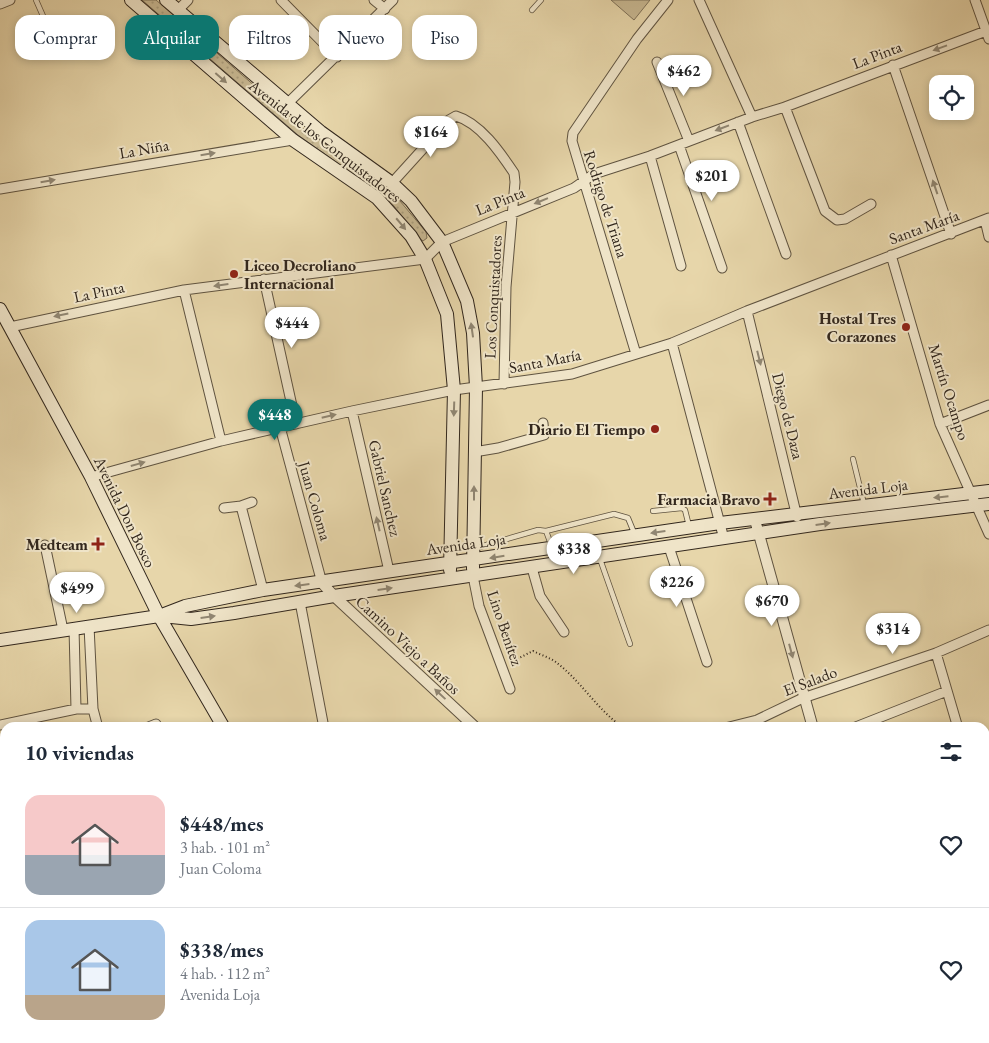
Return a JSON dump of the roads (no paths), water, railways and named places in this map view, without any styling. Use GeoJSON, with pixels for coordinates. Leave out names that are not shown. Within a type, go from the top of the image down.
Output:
{"type":"FeatureCollection","features":[{"type":"Feature","properties":{"kind":"main road","name":"Avenida de los Conquistadores"},"geometry":{"type":"LineString","coordinates":[[131,0],[293,140],[377,198],[411,236],[426,259],[447,314],[454,390],[449,580]]}},
{"type":"Feature","properties":{"kind":"main road","name":"Avenida de los Conquistadores"},"geometry":{"type":"LineString","coordinates":[[166,0],[321,132],[392,183],[412,201],[442,242],[467,301],[473,333],[476,387],[473,576]]}},
{"type":"Feature","properties":{"kind":"main road","name":"Avenida Don Bosco"},"geometry":{"type":"LineString","coordinates":[[0,309],[91,477],[159,616],[221,722]]}},
{"type":"Feature","properties":{"kind":"main road","name":"Avenida Loja"},"geometry":{"type":"LineString","coordinates":[[0,640],[159,616],[185,606],[263,590],[322,583],[450,563],[473,555],[552,548],[720,523],[989,491]]}},
{"type":"Feature","properties":{"kind":"main road","name":"Avenida Loja"},"geometry":{"type":"LineString","coordinates":[[159,616],[191,619],[668,547],[983,505]]}},
{"type":"Feature","properties":{"kind":"street"},"geometry":{"type":"LineString","coordinates":[[178,10],[188,0]]}},
{"type":"Feature","properties":{"kind":"street"},"geometry":{"type":"LineString","coordinates":[[281,0],[319,39]]}},
{"type":"Feature","properties":{"kind":"street"},"geometry":{"type":"LineString","coordinates":[[374,0],[385,10]]}},
{"type":"Feature","properties":{"kind":"street"},"geometry":{"type":"LineString","coordinates":[[380,15],[393,0]]}},
{"type":"Feature","properties":{"kind":"street","name":"Rodrigo de Triana"},"geometry":{"type":"LineString","coordinates":[[636,354],[584,180],[572,147],[573,133],[637,39],[668,0]]}},
{"type":"Feature","properties":{"kind":"street"},"geometry":{"type":"LineString","coordinates":[[698,0],[752,117]]}},
{"type":"Feature","properties":{"kind":"street"},"geometry":{"type":"LineString","coordinates":[[974,0],[987,35]]}},
{"type":"Feature","properties":{"kind":"street","name":"La Pinta"},"geometry":{"type":"LineString","coordinates":[[10,327],[184,290],[426,259],[442,242],[574,188],[594,174],[650,156],[738,122],[785,107],[893,65],[987,35]]}},
{"type":"Feature","properties":{"kind":"street"},"geometry":{"type":"LineString","coordinates":[[287,104],[335,60]]}},
{"type":"Feature","properties":{"kind":"street"},"geometry":{"type":"LineString","coordinates":[[657,62],[689,141]]}},
{"type":"Feature","properties":{"kind":"street"},"geometry":{"type":"LineString","coordinates":[[893,65],[951,234]]}},
{"type":"Feature","properties":{"kind":"street"},"geometry":{"type":"LineString","coordinates":[[785,107],[825,211],[837,220],[845,219],[872,204]]}},
{"type":"Feature","properties":{"kind":"street","name":"Los Conquistadores"},"geometry":{"type":"LineString","coordinates":[[392,183],[449,120],[456,116],[466,119],[476,126],[514,173],[515,182],[506,288],[504,384]]}},
{"type":"Feature","properties":{"kind":"street"},"geometry":{"type":"LineString","coordinates":[[738,122],[786,254]]}},
{"type":"Feature","properties":{"kind":"street","name":"La Niña"},"geometry":{"type":"LineString","coordinates":[[0,189],[293,140]]}},
{"type":"Feature","properties":{"kind":"street"},"geometry":{"type":"LineString","coordinates":[[679,145],[722,268]]}},
{"type":"Feature","properties":{"kind":"street"},"geometry":{"type":"LineString","coordinates":[[650,156],[680,266]]}},
{"type":"Feature","properties":{"kind":"street"},"geometry":{"type":"LineString","coordinates":[[987,219],[989,237]]}},
{"type":"Feature","properties":{"kind":"street","name":"Santa María"},"geometry":{"type":"LineString","coordinates":[[91,477],[221,441],[352,411],[454,390],[572,374],[672,343],[747,311],[987,219]]}},
{"type":"Feature","properties":{"kind":"street","name":"Martín Ocampo"},"geometry":{"type":"LineString","coordinates":[[892,255],[940,424],[972,494],[983,505],[989,534]]}},
{"type":"Feature","properties":{"kind":"street"},"geometry":{"type":"LineString","coordinates":[[264,279],[296,424]]}},
{"type":"Feature","properties":{"kind":"street"},"geometry":{"type":"LineString","coordinates":[[184,290],[221,441]]}},
{"type":"Feature","properties":{"kind":"street","name":"Diego de Daza"},"geometry":{"type":"LineString","coordinates":[[747,311],[800,528]]}},
{"type":"Feature","properties":{"kind":"street"},"geometry":{"type":"LineString","coordinates":[[672,343],[724,539]]}},
{"type":"Feature","properties":{"kind":"street"},"geometry":{"type":"LineString","coordinates":[[940,424],[989,405]]}},
{"type":"Feature","properties":{"kind":"street","name":"Gabriel Sanchez"},"geometry":{"type":"LineString","coordinates":[[352,411],[390,571]]}},
{"type":"Feature","properties":{"kind":"street"},"geometry":{"type":"LineString","coordinates":[[474,452],[498,448],[544,435],[543,423]]}},
{"type":"Feature","properties":{"kind":"street","name":"Juan Coloma"},"geometry":{"type":"LineString","coordinates":[[280,427],[322,583]]}},
{"type":"Feature","properties":{"kind":"street"},"geometry":{"type":"LineString","coordinates":[[224,508],[241,506],[252,502]]}},
{"type":"Feature","properties":{"kind":"street"},"geometry":{"type":"LineString","coordinates":[[241,506],[263,590]]}},
{"type":"Feature","properties":{"kind":"street"},"geometry":{"type":"LineString","coordinates":[[755,520],[811,722]]}},
{"type":"Feature","properties":{"kind":"street"},"geometry":{"type":"LineString","coordinates":[[45,545],[68,629],[76,709]]}},
{"type":"Feature","properties":{"kind":"street"},"geometry":{"type":"LineString","coordinates":[[668,547],[707,662]]}},
{"type":"Feature","properties":{"kind":"street"},"geometry":{"type":"LineString","coordinates":[[532,568],[540,596],[564,632]]}},
{"type":"Feature","properties":{"kind":"street","name":"Lino Benítez"},"geometry":{"type":"LineString","coordinates":[[473,576],[479,606],[510,689]]}},
{"type":"Feature","properties":{"kind":"street","name":"Camino Viejo a Baños"},"geometry":{"type":"LineString","coordinates":[[322,583],[470,722]]}},
{"type":"Feature","properties":{"kind":"street"},"geometry":{"type":"LineString","coordinates":[[300,602],[323,722]]}},
{"type":"Feature","properties":{"kind":"street"},"geometry":{"type":"LineString","coordinates":[[89,626],[93,709],[96,722]]}},
{"type":"Feature","properties":{"kind":"street","name":"El Salado"},"geometry":{"type":"LineString","coordinates":[[749,722],[803,698],[936,653],[989,630]]}},
{"type":"Feature","properties":{"kind":"street"},"geometry":{"type":"LineString","coordinates":[[936,653],[956,722]]}},
{"type":"Feature","properties":{"kind":"street"},"geometry":{"type":"LineString","coordinates":[[868,722],[947,691]]}},
{"type":"Feature","properties":{"kind":"street"},"geometry":{"type":"LineString","coordinates":[[14,722],[76,709],[93,709]]}},
{"type":"Feature","properties":{"kind":"lane"},"geometry":{"type":"LineString","coordinates":[[36,0],[43,15]]}},
{"type":"Feature","properties":{"kind":"lane"},"geometry":{"type":"LineString","coordinates":[[532,10],[541,0]]}},
{"type":"Feature","properties":{"kind":"lane"},"geometry":{"type":"LineString","coordinates":[[853,459],[865,505]]}},
{"type":"Feature","properties":{"kind":"lane"},"geometry":{"type":"LineString","coordinates":[[653,511],[682,508],[685,510],[690,527]]}},
{"type":"Feature","properties":{"kind":"lane"},"geometry":{"type":"LineString","coordinates":[[473,555],[538,530],[546,531],[614,514],[628,518],[636,535]]}},
{"type":"Feature","properties":{"kind":"lane"},"geometry":{"type":"LineString","coordinates":[[546,531],[550,536],[552,548]]}},
{"type":"Feature","properties":{"kind":"lane"},"geometry":{"type":"LineString","coordinates":[[599,558],[630,644]]}},
{"type":"Feature","properties":{"kind":"place","name":"Liceo Decroliano Internacional"},"geometry":{"type":"Point","coordinates":[234,274]}},
{"type":"Feature","properties":{"kind":"place","name":"Hostal Tres Corazones"},"geometry":{"type":"Point","coordinates":[906,327]}},
{"type":"Feature","properties":{"kind":"place","name":"Diario El Tiempo"},"geometry":{"type":"Point","coordinates":[655,429]}},
{"type":"Feature","properties":{"kind":"place","name":"Farmacia Bravo"},"geometry":{"type":"Point","coordinates":[770,499]}},
{"type":"Feature","properties":{"kind":"place","name":"Medteam"},"geometry":{"type":"Point","coordinates":[98,544]}}]}
